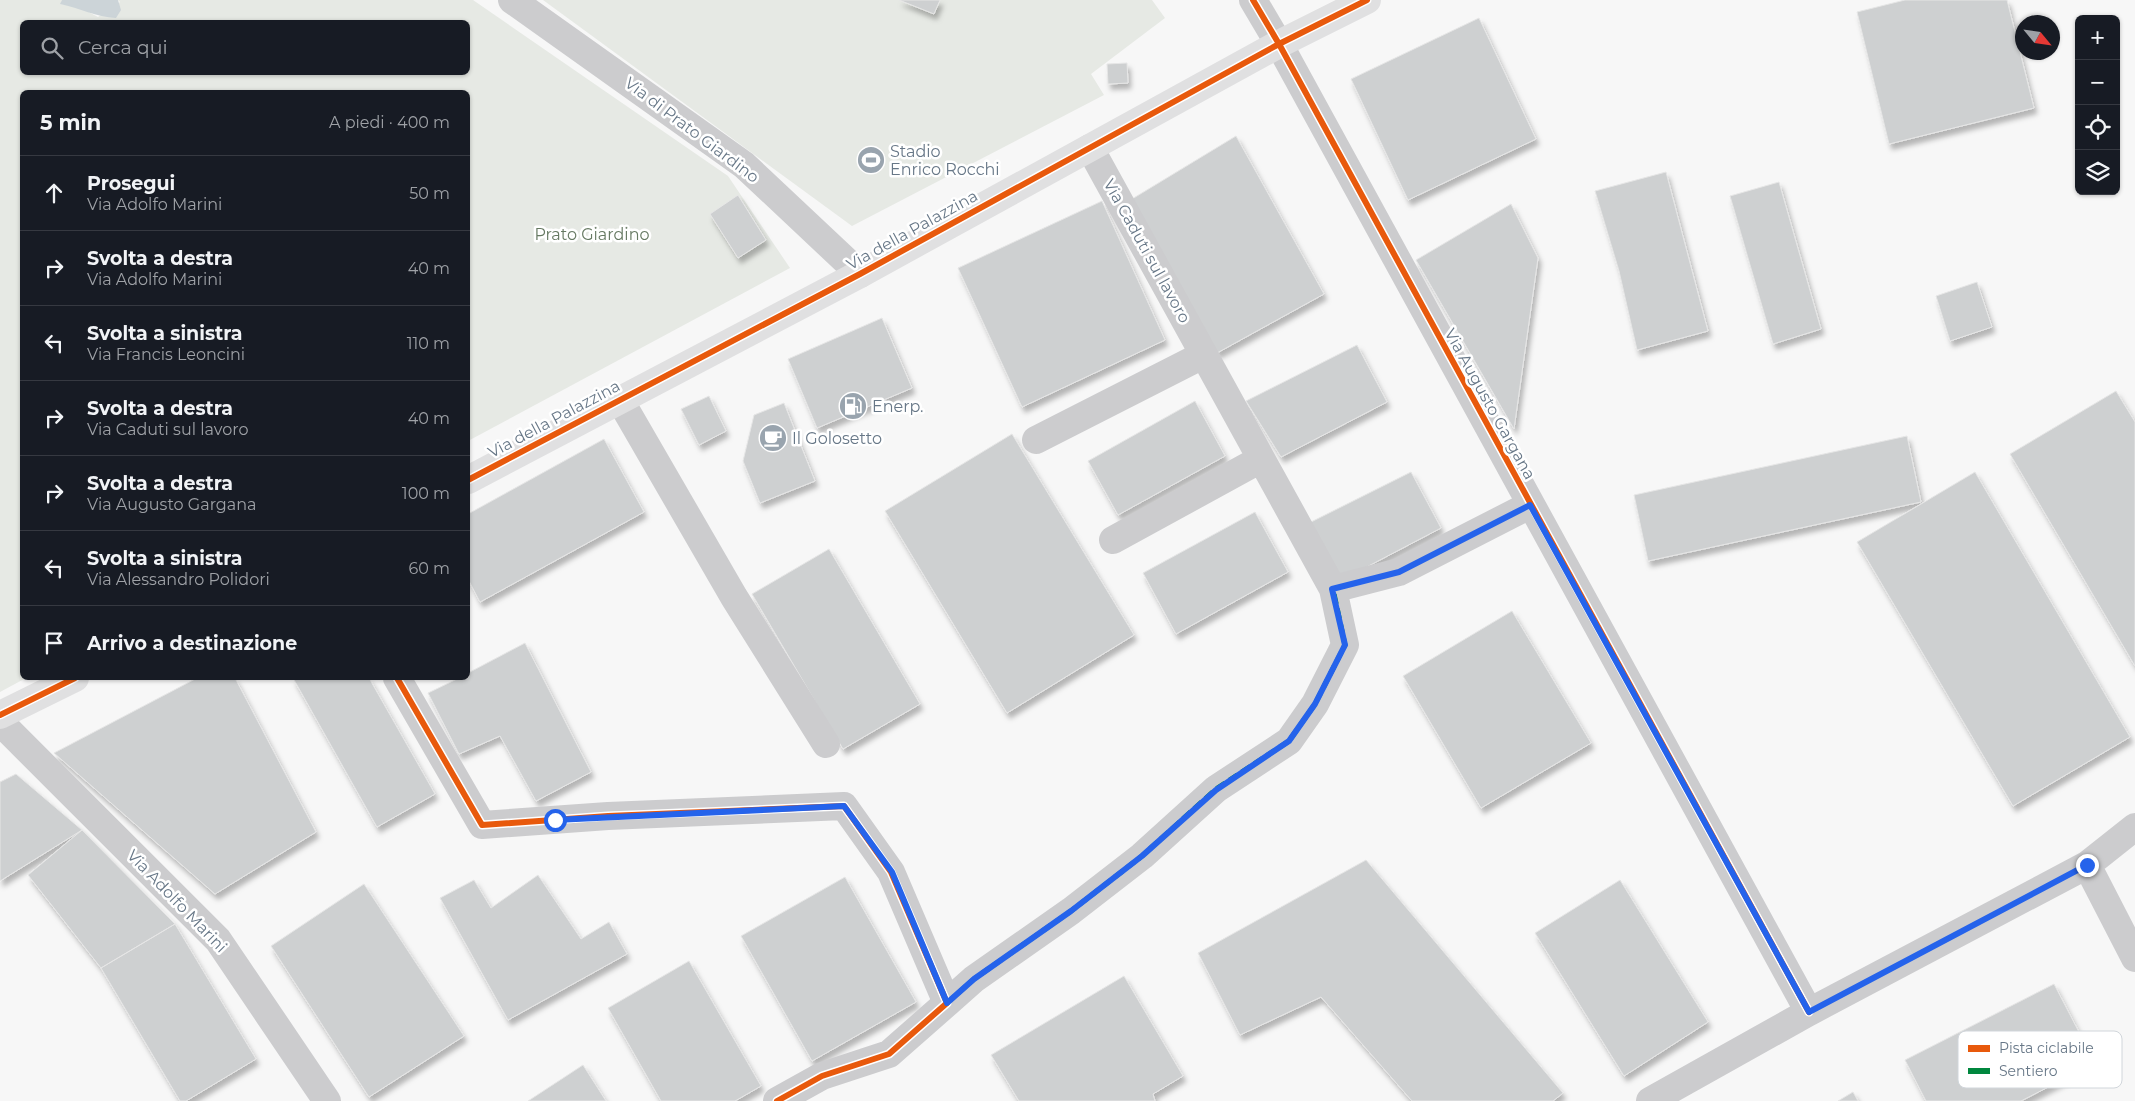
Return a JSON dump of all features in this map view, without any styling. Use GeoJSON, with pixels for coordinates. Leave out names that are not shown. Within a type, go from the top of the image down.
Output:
{"type":"FeatureCollection","features":[{"type":"Feature","properties":{"kind":"main road","name":"Via della Palazzina"},"geometry":{"type":"LineString","coordinates":[[470,479],[860,274],[1279,44],[1367,0]]}},
{"type":"Feature","properties":{"kind":"main road"},"geometry":{"type":"LineString","coordinates":[[0,715],[72,680]]}},
{"type":"Feature","properties":{"kind":"street","name":"Via di Prato Giardino"},"geometry":{"type":"LineString","coordinates":[[512,0],[744,165],[860,274]]}},
{"type":"Feature","properties":{"kind":"street","name":"Via Augusto Gargana"},"geometry":{"type":"LineString","coordinates":[[1253,0],[1279,44],[1809,1012]]}},
{"type":"Feature","properties":{"kind":"street","name":"Via Caduti sul lavoro"},"geometry":{"type":"LineString","coordinates":[[947,1003],[974,979],[1071,911],[1142,856],[1216,790],[1289,741],[1315,704],[1345,645],[1332,589],[1090,148]]}},
{"type":"Feature","properties":{"kind":"street"},"geometry":{"type":"LineString","coordinates":[[1036,440],[1203,355]]}},
{"type":"Feature","properties":{"kind":"street"},"geometry":{"type":"LineString","coordinates":[[620,400],[734,597],[826,744]]}},
{"type":"Feature","properties":{"kind":"street"},"geometry":{"type":"LineString","coordinates":[[1113,540],[1261,459]]}},
{"type":"Feature","properties":{"kind":"street"},"geometry":{"type":"LineString","coordinates":[[1332,589],[1399,572],[1530,505]]}},
{"type":"Feature","properties":{"kind":"street"},"geometry":{"type":"LineString","coordinates":[[398,680],[482,825],[608,816],[844,806],[892,872],[947,1003],[889,1054],[822,1076],[777,1101]]}},
{"type":"Feature","properties":{"kind":"street","name":"Via Adolfo Marini"},"geometry":{"type":"LineString","coordinates":[[0,722],[218,940],[327,1101]]}},
{"type":"Feature","properties":{"kind":"street"},"geometry":{"type":"LineString","coordinates":[[1650,1101],[1809,1012],[2087,865],[2135,828]]}},
{"type":"Feature","properties":{"kind":"street"},"geometry":{"type":"LineString","coordinates":[[2087,865],[2135,958]]}},
{"type":"Feature","properties":{"kind":"green space","name":"Prato Giardino"},"geometry":{"type":"Polygon","coordinates":[[[0,0],[62,0],[61,4],[79,7],[98,17],[120,2],[118,0],[473,0],[728,176],[790,268],[470,440],[470,90],[20,90],[20,680],[22,680],[0,692],[0,0]]]}},
{"type":"Feature","properties":{"kind":"green space","name":"Stadio Enrico Rocchi"},"geometry":{"type":"Polygon","coordinates":[[[543,0],[899,0],[934,14],[940,0],[1152,0],[1165,18],[1091,74],[1104,95],[852,226],[543,0]]]}},
{"type":"Feature","properties":{"kind":"shaded area"},"geometry":{"type":"Polygon","coordinates":[[[62,0],[118,0],[121,10],[116,18],[109,17],[60,4],[62,0]]]}},
{"type":"Feature","properties":{"kind":"building"},"geometry":{"type":"Polygon","coordinates":[[[899,0],[940,0],[934,14],[899,0]]]}},
{"type":"Feature","properties":{"kind":"building"},"geometry":{"type":"Polygon","coordinates":[[[1905,0],[2007,0],[2015,32],[2015,60],[2022,60],[2034,108],[1889,144],[1857,12],[1905,0]]]}},
{"type":"Feature","properties":{"kind":"building"},"geometry":{"type":"Polygon","coordinates":[[[1479,18],[1536,139],[1408,200],[1351,79],[1479,18]]]}},
{"type":"Feature","properties":{"kind":"building"},"geometry":{"type":"Polygon","coordinates":[[[1127,63],[1128,83],[1108,84],[1107,64],[1127,63]]]}},
{"type":"Feature","properties":{"kind":"building"},"geometry":{"type":"Polygon","coordinates":[[[1236,136],[1324,294],[1217,353],[1132,199],[1236,136]]]}},
{"type":"Feature","properties":{"kind":"building"},"geometry":{"type":"Polygon","coordinates":[[[1666,172],[1708,331],[1637,350],[1619,271],[1595,191],[1666,172]]]}},
{"type":"Feature","properties":{"kind":"building"},"geometry":{"type":"Polygon","coordinates":[[[1779,182],[1821,329],[1773,344],[1730,196],[1779,182]]]}},
{"type":"Feature","properties":{"kind":"building"},"geometry":{"type":"Polygon","coordinates":[[[738,195],[766,240],[738,258],[710,214],[738,195]]]}},
{"type":"Feature","properties":{"kind":"building"},"geometry":{"type":"Polygon","coordinates":[[[1102,201],[1165,340],[1022,407],[958,268],[1102,201]]]}},
{"type":"Feature","properties":{"kind":"building"},"geometry":{"type":"Polygon","coordinates":[[[1511,204],[1538,258],[1514,429],[1416,260],[1511,204]]]}},
{"type":"Feature","properties":{"kind":"building"},"geometry":{"type":"Polygon","coordinates":[[[1977,282],[1992,327],[1950,341],[1936,296],[1977,282]]]}},
{"type":"Feature","properties":{"kind":"building"},"geometry":{"type":"Polygon","coordinates":[[[882,318],[912,388],[817,428],[788,359],[882,318]]]}},
{"type":"Feature","properties":{"kind":"building"},"geometry":{"type":"Polygon","coordinates":[[[1357,345],[1387,402],[1281,457],[1246,401],[1357,345]]]}},
{"type":"Feature","properties":{"kind":"building"},"geometry":{"type":"Polygon","coordinates":[[[2116,391],[2135,422],[2135,666],[2010,454],[2116,391]]]}},
{"type":"Feature","properties":{"kind":"building"},"geometry":{"type":"Polygon","coordinates":[[[709,396],[726,431],[699,445],[681,409],[709,396]]]}},
{"type":"Feature","properties":{"kind":"building"},"geometry":{"type":"Polygon","coordinates":[[[1195,401],[1225,456],[1118,515],[1088,461],[1195,401]]]}},
{"type":"Feature","properties":{"kind":"building","name":"Il Golosetto"},"geometry":{"type":"Polygon","coordinates":[[[784,403],[815,481],[760,503],[743,461],[754,415],[784,403]]]}},
{"type":"Feature","properties":{"kind":"building"},"geometry":{"type":"Polygon","coordinates":[[[1012,434],[1134,635],[1007,713],[885,511],[1012,434]]]}},
{"type":"Feature","properties":{"kind":"building"},"geometry":{"type":"Polygon","coordinates":[[[1907,436],[1921,502],[1648,561],[1634,495],[1907,436]]]}},
{"type":"Feature","properties":{"kind":"building"},"geometry":{"type":"Polygon","coordinates":[[[604,439],[644,512],[480,602],[470,583],[470,513],[604,439]]]}},
{"type":"Feature","properties":{"kind":"building"},"geometry":{"type":"Polygon","coordinates":[[[1411,472],[1441,528],[1336,583],[1301,527],[1411,472]]]}},
{"type":"Feature","properties":{"kind":"building"},"geometry":{"type":"Polygon","coordinates":[[[1975,472],[2130,737],[2013,806],[1857,542],[1975,472]]]}},
{"type":"Feature","properties":{"kind":"building"},"geometry":{"type":"Polygon","coordinates":[[[1255,512],[1288,572],[1176,634],[1143,573],[1255,512]]]}},
{"type":"Feature","properties":{"kind":"building"},"geometry":{"type":"Polygon","coordinates":[[[829,549],[920,704],[843,749],[752,594],[829,549]]]}},
{"type":"Feature","properties":{"kind":"building"},"geometry":{"type":"Polygon","coordinates":[[[1512,611],[1591,743],[1481,808],[1403,676],[1512,611]]]}},
{"type":"Feature","properties":{"kind":"building"},"geometry":{"type":"Polygon","coordinates":[[[525,643],[591,772],[536,801],[500,736],[459,754],[428,693],[455,680],[470,680],[470,672],[525,643]]]}},
{"type":"Feature","properties":{"kind":"building"},"geometry":{"type":"Polygon","coordinates":[[[193,680],[236,680],[316,832],[215,894],[54,753],[193,680]]]}},
{"type":"Feature","properties":{"kind":"building"},"geometry":{"type":"Polygon","coordinates":[[[294,680],[370,680],[435,794],[377,827],[294,680]]]}},
{"type":"Feature","properties":{"kind":"building"},"geometry":{"type":"Polygon","coordinates":[[[16,774],[82,830],[0,881],[0,782],[16,774]]]}},
{"type":"Feature","properties":{"kind":"building"},"geometry":{"type":"Polygon","coordinates":[[[82,830],[175,924],[101,968],[28,875],[82,830]]]}},
{"type":"Feature","properties":{"kind":"building"},"geometry":{"type":"Polygon","coordinates":[[[1366,860],[1563,1093],[1553,1101],[1412,1101],[1321,997],[1240,1035],[1198,953],[1366,860]]]}},
{"type":"Feature","properties":{"kind":"building"},"geometry":{"type":"Polygon","coordinates":[[[538,875],[581,939],[609,922],[627,954],[508,1020],[440,898],[474,880],[491,908],[538,875]]]}},
{"type":"Feature","properties":{"kind":"building"},"geometry":{"type":"Polygon","coordinates":[[[845,877],[916,1002],[812,1061],[741,936],[845,877]]]}},
{"type":"Feature","properties":{"kind":"building"},"geometry":{"type":"Polygon","coordinates":[[[1620,880],[1708,1022],[1624,1076],[1535,933],[1620,880]]]}},
{"type":"Feature","properties":{"kind":"building"},"geometry":{"type":"Polygon","coordinates":[[[364,884],[464,1036],[369,1097],[271,946],[364,884]]]}},
{"type":"Feature","properties":{"kind":"building"},"geometry":{"type":"Polygon","coordinates":[[[175,924],[256,1059],[186,1101],[180,1101],[101,968],[175,924]]]}},
{"type":"Feature","properties":{"kind":"building"},"geometry":{"type":"Polygon","coordinates":[[[689,961],[761,1086],[735,1101],[661,1101],[608,1008],[689,961]]]}},
{"type":"Feature","properties":{"kind":"building"},"geometry":{"type":"Polygon","coordinates":[[[1124,976],[1183,1076],[1153,1094],[1155,1101],[1019,1101],[991,1055],[1124,976]]]}},
{"type":"Feature","properties":{"kind":"building"},"geometry":{"type":"Polygon","coordinates":[[[2054,984],[2078,1031],[1962,1031],[2054,984]]]}},
{"type":"Feature","properties":{"kind":"building"},"geometry":{"type":"Polygon","coordinates":[[[1958,1033],[1958,1088],[2046,1088],[2021,1101],[1926,1101],[1905,1060],[1958,1033]]]}},
{"type":"Feature","properties":{"kind":"building"},"geometry":{"type":"Polygon","coordinates":[[[583,1065],[606,1101],[528,1101],[583,1065]]]}},
{"type":"Feature","properties":{"kind":"building"},"geometry":{"type":"Polygon","coordinates":[[[1853,1092],[1858,1101],[1838,1101],[1853,1092]]]}},
{"type":"Feature","properties":{"kind":"marked path"},"geometry":{"type":"LineString","coordinates":[[947,1003],[974,979],[1071,911],[1142,856],[1216,789],[1289,741],[1315,704],[1345,645],[1333,589]]}},
{"type":"Feature","properties":{"kind":"cycle path"},"geometry":{"type":"LineString","coordinates":[[1253,0],[1279,44],[1809,1012]]}},
{"type":"Feature","properties":{"kind":"cycle path"},"geometry":{"type":"LineString","coordinates":[[470,479],[860,274],[1279,44],[1367,0]]}},
{"type":"Feature","properties":{"kind":"cycle path"},"geometry":{"type":"LineString","coordinates":[[0,715],[71,680]]}},
{"type":"Feature","properties":{"kind":"cycle path"},"geometry":{"type":"LineString","coordinates":[[398,680],[482,825],[608,816],[844,806],[891,872],[947,1003],[889,1054],[822,1076],[777,1101]]}},
{"type":"Feature","properties":{"kind":"place","name":"Stadio Enrico Rocchi"},"geometry":{"type":"Point","coordinates":[871,160]}},
{"type":"Feature","properties":{"kind":"place","name":"Enerp."},"geometry":{"type":"Point","coordinates":[853,406]}},
{"type":"Feature","properties":{"kind":"place","name":"Il Golosetto"},"geometry":{"type":"Point","coordinates":[773,438]}},
{"type":"Feature","properties":{"kind":"route"},"geometry":{"type":"LineString","coordinates":[[555,820],[844,806],[892,872],[947,1003],[974,979],[1071,911],[1142,856],[1216,790],[1289,741],[1315,704],[1345,645],[1332,589],[1399,572],[1530,505],[1809,1012],[2087,865]]}}]}
